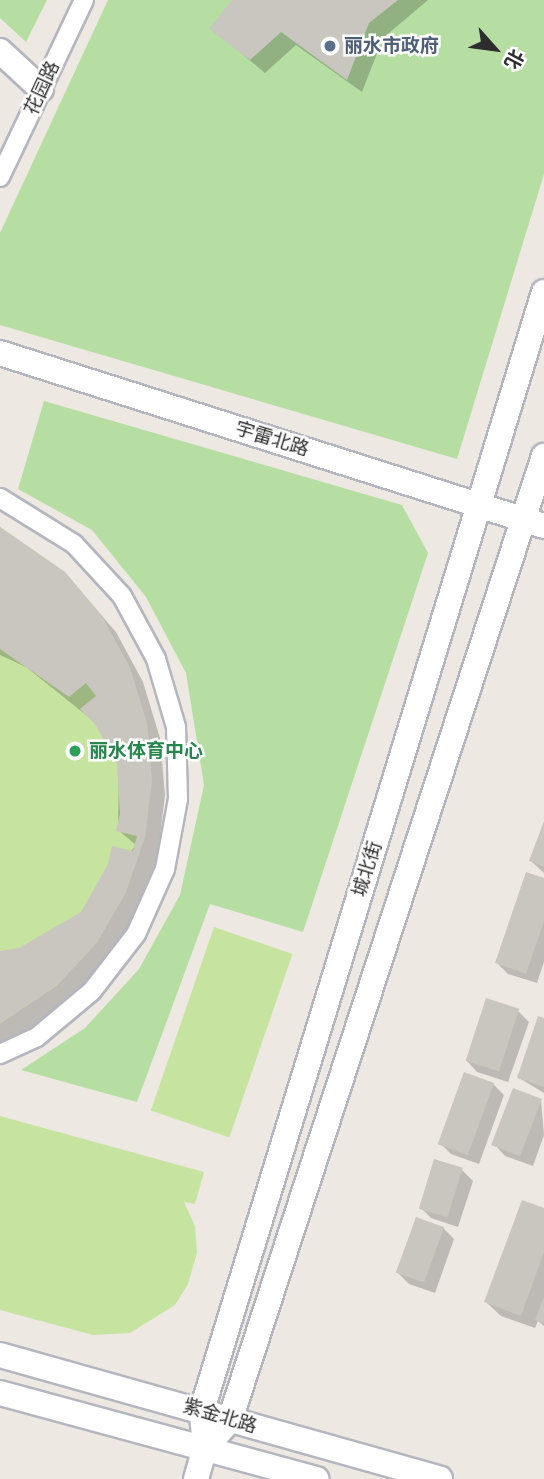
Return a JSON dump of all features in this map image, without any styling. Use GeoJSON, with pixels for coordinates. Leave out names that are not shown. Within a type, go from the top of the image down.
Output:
{"type":"FeatureCollection","features":[{"type":"Feature","properties":{"kind":"main road"},"geometry":{"type":"LineString","coordinates":[[0,51],[41,89]]}},
{"type":"Feature","properties":{"kind":"main road","name":"城北街"},"geometry":{"type":"LineString","coordinates":[[196,1479],[205,1448],[202,1410],[544,292]]}},
{"type":"Feature","properties":{"kind":"main road","name":"宇雷北路"},"geometry":{"type":"LineString","coordinates":[[0,353],[534,522]]}},
{"type":"Feature","properties":{"kind":"main road","name":"城北街"},"geometry":{"type":"LineString","coordinates":[[205,1448],[230,1420],[534,522],[544,456]]}},
{"type":"Feature","properties":{"kind":"main road","name":"紫金北路"},"geometry":{"type":"LineString","coordinates":[[0,1355],[440,1479]]}},
{"type":"Feature","properties":{"kind":"main road","name":"紫金北路"},"geometry":{"type":"LineString","coordinates":[[0,1393],[317,1479]]}},
{"type":"Feature","properties":{"kind":"street","name":"花园路"},"geometry":{"type":"LineString","coordinates":[[0,177],[84,0]]}},
{"type":"Feature","properties":{"kind":"street"},"geometry":{"type":"LineString","coordinates":[[0,498],[74,544],[122,596],[156,659],[172,716],[178,799],[165,869],[136,934],[92,991],[37,1037],[0,1054]]}},
{"type":"Feature","properties":{"kind":"green space"},"geometry":{"type":"Polygon","coordinates":[[[0,0],[47,0],[26,42],[0,18],[0,0]]]}},
{"type":"Feature","properties":{"kind":"green space"},"geometry":{"type":"Polygon","coordinates":[[[108,0],[544,0],[544,174],[457,459],[0,325],[0,233],[108,0]]]}},
{"type":"Feature","properties":{"kind":"green space"},"geometry":{"type":"Polygon","coordinates":[[[44,401],[402,505],[428,553],[303,932],[210,904],[137,1102],[21,1070],[85,1028],[139,969],[180,895],[204,785],[186,673],[146,597],[92,530],[18,489],[44,401]]]}},
{"type":"Feature","properties":{"kind":"green space","name":"丽水体育中心"},"geometry":{"type":"Polygon","coordinates":[[[0,527],[65,572],[102,616],[130,667],[147,722],[145,838],[126,893],[97,943],[57,986],[0,1024],[0,527]]]}},
{"type":"Feature","properties":{"kind":"green space"},"geometry":{"type":"Polygon","coordinates":[[[214,927],[292,954],[229,1137],[151,1110],[214,927]]]}},
{"type":"Feature","properties":{"kind":"green space"},"geometry":{"type":"Polygon","coordinates":[[[0,1116],[204,1172],[195,1204],[184,1202],[195,1226],[197,1253],[188,1284],[175,1305],[130,1333],[93,1335],[0,1310],[0,1116]]]}},
{"type":"Feature","properties":{"kind":"building","name":"丽水市政府"},"geometry":{"type":"Polygon","coordinates":[[[232,0],[398,0],[369,23],[347,80],[281,32],[250,60],[209,29],[232,0]]]}},
{"type":"Feature","properties":{"kind":"building"},"geometry":{"type":"Polygon","coordinates":[[[0,527],[65,572],[102,616],[130,667],[147,722],[152,780],[145,838],[126,893],[97,943],[57,986],[0,1024],[0,951],[19,948],[81,912],[108,864],[112,846],[133,851],[137,836],[116,831],[120,814],[117,764],[95,724],[80,709],[96,696],[86,683],[69,697],[0,649],[0,527]]]}},
{"type":"Feature","properties":{"kind":"building"},"geometry":{"type":"Polygon","coordinates":[[[544,821],[544,867],[529,861],[544,821]]]}},
{"type":"Feature","properties":{"kind":"building"},"geometry":{"type":"Polygon","coordinates":[[[526,872],[544,878],[544,921],[526,974],[495,963],[526,872]]]}},
{"type":"Feature","properties":{"kind":"building"},"geometry":{"type":"Polygon","coordinates":[[[486,998],[519,1009],[499,1072],[466,1061],[486,998]]]}},
{"type":"Feature","properties":{"kind":"building"},"geometry":{"type":"Polygon","coordinates":[[[538,1016],[544,1018],[544,1087],[517,1078],[538,1016]]]}},
{"type":"Feature","properties":{"kind":"building"},"geometry":{"type":"Polygon","coordinates":[[[464,1072],[494,1083],[468,1155],[438,1144],[464,1072]]]}},
{"type":"Feature","properties":{"kind":"building"},"geometry":{"type":"Polygon","coordinates":[[[513,1088],[542,1099],[520,1156],[491,1145],[513,1088]]]}},
{"type":"Feature","properties":{"kind":"building"},"geometry":{"type":"Polygon","coordinates":[[[434,1159],[463,1168],[447,1217],[419,1209],[434,1159]]]}},
{"type":"Feature","properties":{"kind":"building"},"geometry":{"type":"Polygon","coordinates":[[[522,1200],[544,1208],[544,1252],[521,1316],[484,1302],[522,1200]]]}},
{"type":"Feature","properties":{"kind":"building"},"geometry":{"type":"Polygon","coordinates":[[[416,1217],[444,1227],[424,1283],[396,1272],[416,1217]]]}},
{"type":"Feature","properties":{"kind":"building"},"geometry":{"type":"Polygon","coordinates":[[[544,1297],[544,1323],[535,1320],[544,1297]]]}},
{"type":"Feature","properties":{"kind":"place","name":"丽水市政府"},"geometry":{"type":"Point","coordinates":[330,46]}},
{"type":"Feature","properties":{"kind":"place","name":"丽水体育中心"},"geometry":{"type":"Point","coordinates":[75,751]}}]}
